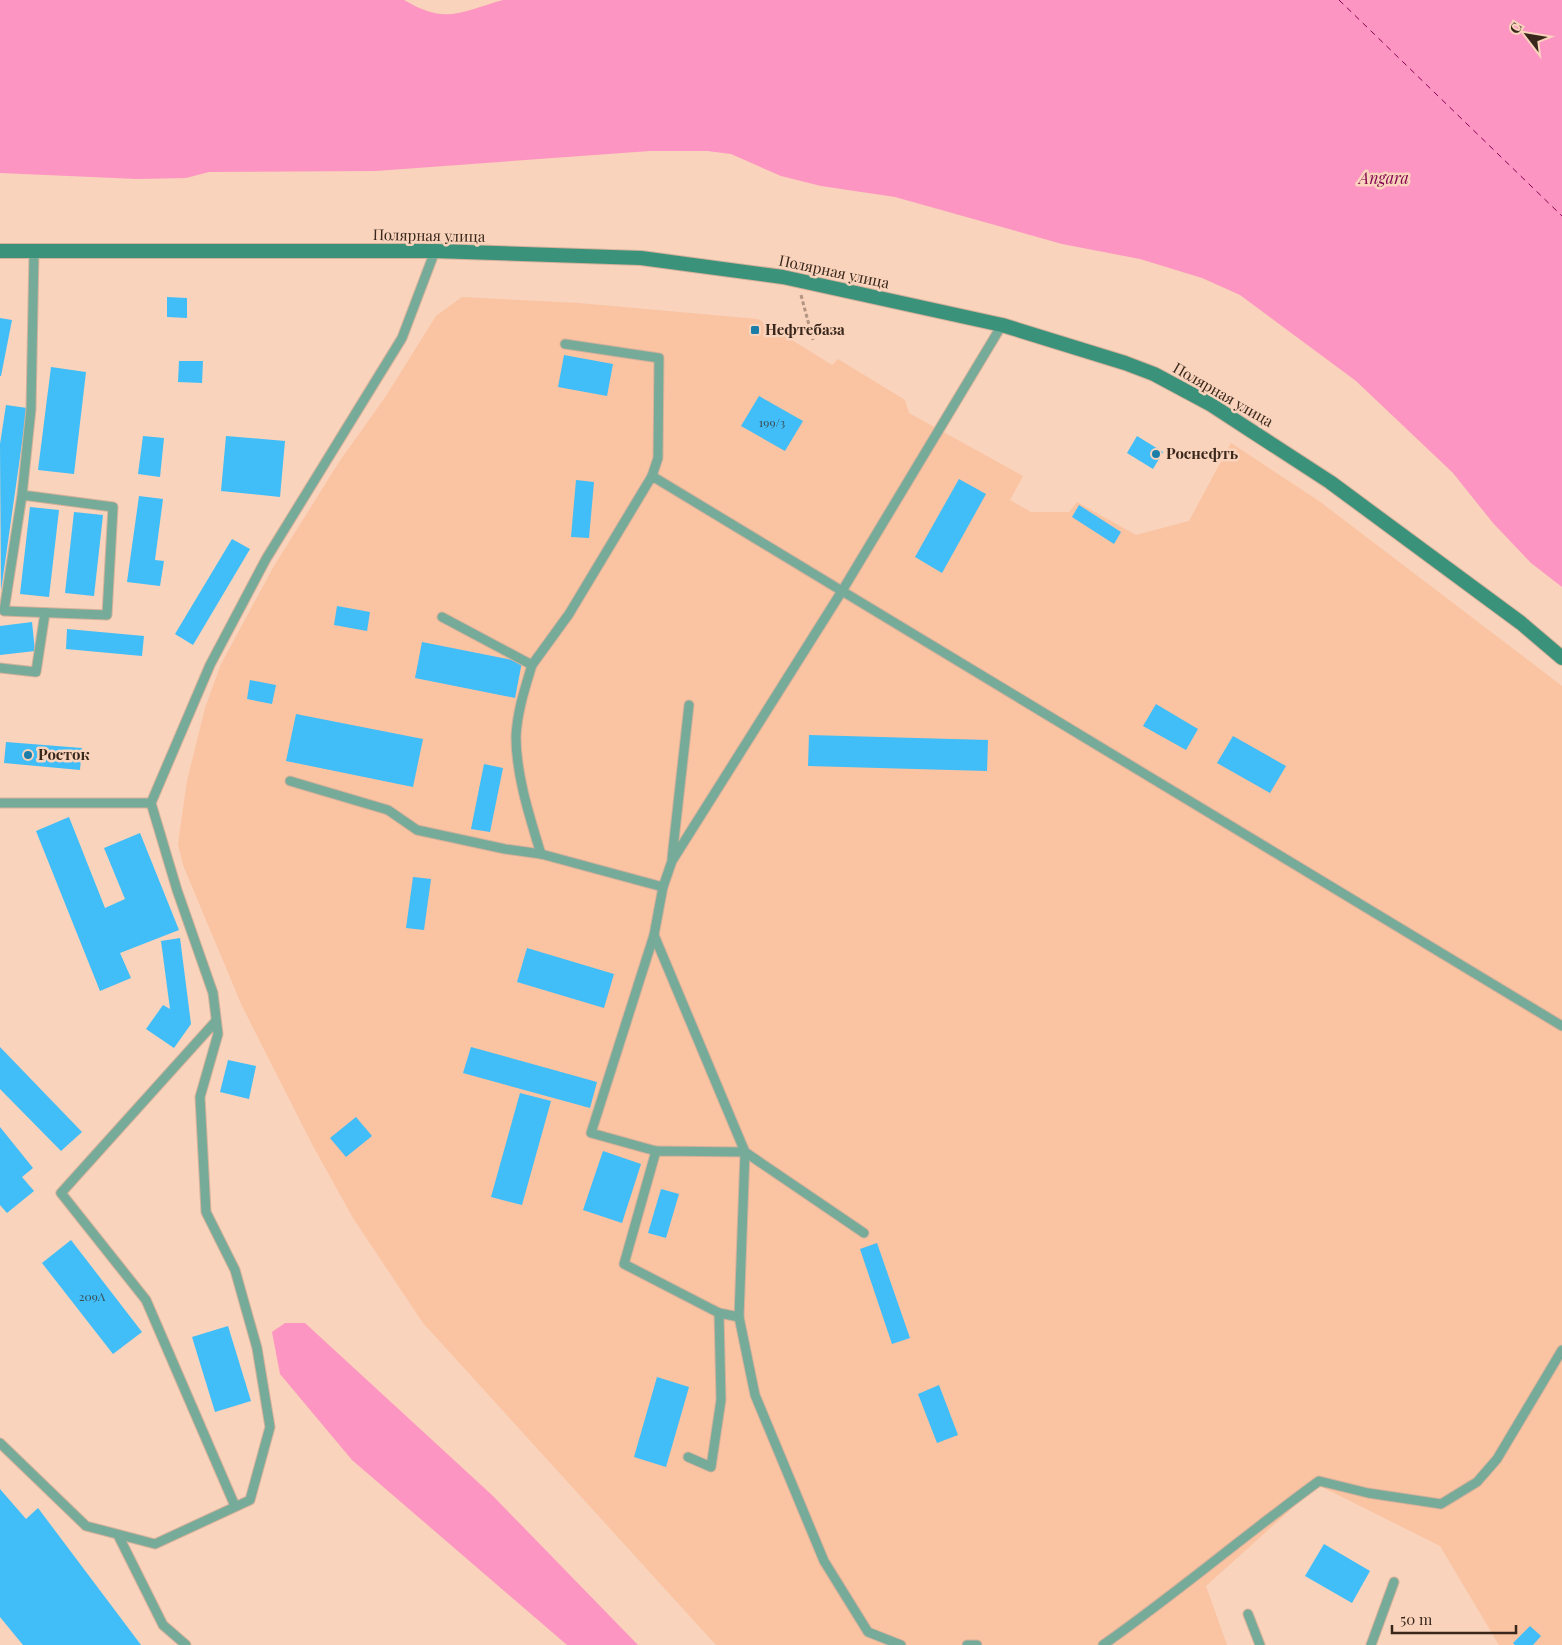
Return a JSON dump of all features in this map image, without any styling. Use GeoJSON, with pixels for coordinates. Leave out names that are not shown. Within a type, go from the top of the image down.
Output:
{"type":"FeatureCollection","features":[{"type":"Feature","properties":{"kind":"main road","name":"Полярная улица"},"geometry":{"type":"LineString","coordinates":[[0,251],[435,251],[649,259],[783,277],[1002,325],[1072,345],[1154,374],[1210,404],[1330,482],[1521,623],[1562,658]]}},
{"type":"Feature","properties":{"kind":"lane"},"geometry":{"type":"LineString","coordinates":[[0,1443],[86,1526],[155,1544],[250,1500],[270,1426],[257,1348],[235,1270],[206,1212],[200,1097],[218,1034],[213,993],[177,890],[151,803],[210,665],[266,559],[402,338],[435,251]]}},
{"type":"Feature","properties":{"kind":"lane"},"geometry":{"type":"LineString","coordinates":[[22,495],[113,507],[107,615],[2,612],[22,495],[31,409],[34,252]]}},
{"type":"Feature","properties":{"kind":"lane"},"geometry":{"type":"LineString","coordinates":[[672,861],[842,591],[1002,325]]}},
{"type":"Feature","properties":{"kind":"lane"},"geometry":{"type":"LineString","coordinates":[[541,854],[526,802],[516,737],[520,710],[532,665],[570,614],[652,476],[658,458],[659,358],[565,344]]}},
{"type":"Feature","properties":{"kind":"lane"},"geometry":{"type":"LineString","coordinates":[[652,476],[1562,1026]]}},
{"type":"Feature","properties":{"kind":"lane"},"geometry":{"type":"LineString","coordinates":[[0,668],[36,672],[44,613]]}},
{"type":"Feature","properties":{"kind":"lane"},"geometry":{"type":"LineString","coordinates":[[442,617],[532,665]]}},
{"type":"Feature","properties":{"kind":"lane"},"geometry":{"type":"LineString","coordinates":[[689,705],[672,861],[663,887],[654,935],[591,1133],[656,1151],[745,1152],[864,1233]]}},
{"type":"Feature","properties":{"kind":"lane"},"geometry":{"type":"LineString","coordinates":[[290,781],[388,810],[418,830],[505,849],[541,854],[663,887]]}},
{"type":"Feature","properties":{"kind":"lane"},"geometry":{"type":"LineString","coordinates":[[0,803],[151,803]]}},
{"type":"Feature","properties":{"kind":"lane"},"geometry":{"type":"LineString","coordinates":[[654,935],[745,1152],[738,1317],[755,1395],[824,1561],[868,1632],[901,1645]]}},
{"type":"Feature","properties":{"kind":"lane"},"geometry":{"type":"LineString","coordinates":[[216,1021],[61,1193],[146,1300],[235,1506]]}},
{"type":"Feature","properties":{"kind":"lane"},"geometry":{"type":"LineString","coordinates":[[656,1151],[624,1264],[719,1313],[738,1317]]}},
{"type":"Feature","properties":{"kind":"lane"},"geometry":{"type":"LineString","coordinates":[[688,1458],[711,1467],[721,1400],[719,1313]]}},
{"type":"Feature","properties":{"kind":"lane"},"geometry":{"type":"LineString","coordinates":[[1103,1645],[1154,1610],[1271,1516],[1319,1481],[1368,1493],[1441,1504],[1478,1482],[1497,1459],[1562,1350]]}},
{"type":"Feature","properties":{"kind":"lane"},"geometry":{"type":"LineString","coordinates":[[118,1535],[163,1626],[186,1645]]}},
{"type":"Feature","properties":{"kind":"lane"},"geometry":{"type":"LineString","coordinates":[[1369,1644],[1394,1582]]}},
{"type":"Feature","properties":{"kind":"lane"},"geometry":{"type":"LineString","coordinates":[[1248,1614],[1260,1645]]}},
{"type":"Feature","properties":{"kind":"lane"},"geometry":{"type":"LineString","coordinates":[[967,1645],[977,1645]]}},
{"type":"Feature","properties":{"kind":"path"},"geometry":{"type":"LineString","coordinates":[[800,295],[813,340]]}},
{"type":"Feature","properties":{"kind":"shaded area","name":"Нефтебаза"},"geometry":{"type":"Polygon","coordinates":[[[462,297],[578,303],[758,319],[832,365],[838,359],[905,400],[909,413],[1023,476],[1010,500],[1031,512],[1069,512],[1077,502],[1136,535],[1189,521],[1231,443],[1319,501],[1562,686],[1562,1645],[1499,1645],[1440,1546],[1318,1485],[1206,1586],[1227,1645],[716,1645],[423,1323],[353,1218],[312,1144],[242,1006],[183,865],[178,844],[187,781],[205,708],[221,664],[274,566],[339,462],[386,396],[436,316],[462,297]]]}},
{"type":"Feature","properties":{"kind":"water","name":"Angara"},"geometry":{"type":"Polygon","coordinates":[[[0,0],[404,0],[431,12],[453,14],[503,0],[1562,0],[1562,587],[1531,563],[1493,523],[1453,473],[1356,381],[1240,295],[1202,278],[1140,259],[1062,244],[895,197],[821,186],[781,176],[731,154],[707,151],[650,151],[376,171],[209,172],[186,178],[137,179],[0,173],[0,0]]]}},
{"type":"Feature","properties":{"kind":"water"},"geometry":{"type":"Polygon","coordinates":[[[285,1323],[305,1323],[493,1496],[638,1645],[567,1645],[352,1460],[280,1374],[272,1332],[285,1323]]]}},
{"type":"Feature","properties":{"kind":"building"},"geometry":{"type":"Polygon","coordinates":[[[167,297],[187,298],[187,318],[167,317],[167,297]]]}},
{"type":"Feature","properties":{"kind":"building"},"geometry":{"type":"Polygon","coordinates":[[[0,318],[12,320],[1,376],[0,376],[0,318]]]}},
{"type":"Feature","properties":{"kind":"building"},"geometry":{"type":"Polygon","coordinates":[[[564,355],[613,364],[607,396],[558,387],[564,355]]]}},
{"type":"Feature","properties":{"kind":"building"},"geometry":{"type":"Polygon","coordinates":[[[179,361],[203,361],[202,383],[178,382],[179,361]]]}},
{"type":"Feature","properties":{"kind":"building"},"geometry":{"type":"Polygon","coordinates":[[[51,367],[86,372],[74,474],[38,470],[51,367]]]}},
{"type":"Feature","properties":{"kind":"building"},"geometry":{"type":"Polygon","coordinates":[[[759,396],[803,421],[785,451],[741,426],[759,396]]]}},
{"type":"Feature","properties":{"kind":"building"},"geometry":{"type":"Polygon","coordinates":[[[6,405],[27,408],[1,591],[0,444],[6,405]]]}},
{"type":"Feature","properties":{"kind":"building"},"geometry":{"type":"Polygon","coordinates":[[[143,436],[164,438],[160,477],[138,474],[143,436]]]}},
{"type":"Feature","properties":{"kind":"building"},"geometry":{"type":"Polygon","coordinates":[[[226,436],[285,441],[280,497],[221,491],[226,436]]]}},
{"type":"Feature","properties":{"kind":"building"},"geometry":{"type":"Polygon","coordinates":[[[1137,436],[1163,452],[1153,469],[1127,453],[1137,436]]]}},
{"type":"Feature","properties":{"kind":"building"},"geometry":{"type":"Polygon","coordinates":[[[959,479],[986,494],[942,573],[915,557],[959,479]]]}},
{"type":"Feature","properties":{"kind":"building"},"geometry":{"type":"Polygon","coordinates":[[[576,480],[594,482],[589,538],[571,537],[576,480]]]}},
{"type":"Feature","properties":{"kind":"building"},"geometry":{"type":"Polygon","coordinates":[[[139,496],[163,499],[155,560],[164,561],[160,586],[127,582],[139,496]]]}},
{"type":"Feature","properties":{"kind":"building"},"geometry":{"type":"Polygon","coordinates":[[[1079,505],[1121,532],[1114,544],[1072,517],[1079,505]]]}},
{"type":"Feature","properties":{"kind":"building"},"geometry":{"type":"Polygon","coordinates":[[[30,507],[59,510],[49,597],[20,594],[30,507]]]}},
{"type":"Feature","properties":{"kind":"building"},"geometry":{"type":"Polygon","coordinates":[[[74,512],[103,515],[94,596],[65,593],[74,512]]]}},
{"type":"Feature","properties":{"kind":"building"},"geometry":{"type":"Polygon","coordinates":[[[232,539],[250,549],[193,645],[175,634],[232,539]]]}},
{"type":"Feature","properties":{"kind":"building"},"geometry":{"type":"Polygon","coordinates":[[[337,606],[370,612],[367,631],[334,625],[337,606]]]}},
{"type":"Feature","properties":{"kind":"building"},"geometry":{"type":"Polygon","coordinates":[[[32,622],[35,651],[0,655],[0,626],[32,622]]]}},
{"type":"Feature","properties":{"kind":"building"},"geometry":{"type":"Polygon","coordinates":[[[67,629],[144,636],[142,656],[66,649],[67,629]]]}},
{"type":"Feature","properties":{"kind":"building"},"geometry":{"type":"Polygon","coordinates":[[[422,642],[522,662],[515,698],[415,678],[422,642]]]}},
{"type":"Feature","properties":{"kind":"building"},"geometry":{"type":"Polygon","coordinates":[[[250,680],[276,685],[272,704],[247,699],[250,680]]]}},
{"type":"Feature","properties":{"kind":"building"},"geometry":{"type":"Polygon","coordinates":[[[1156,704],[1198,729],[1186,750],[1143,726],[1156,704]]]}},
{"type":"Feature","properties":{"kind":"building"},"geometry":{"type":"Polygon","coordinates":[[[296,714],[423,739],[413,787],[286,761],[296,714]]]}},
{"type":"Feature","properties":{"kind":"building"},"geometry":{"type":"Polygon","coordinates":[[[809,735],[988,740],[987,771],[808,766],[809,735]]]}},
{"type":"Feature","properties":{"kind":"building"},"geometry":{"type":"Polygon","coordinates":[[[1233,736],[1286,766],[1270,793],[1217,763],[1233,736]]]}},
{"type":"Feature","properties":{"kind":"building"},"geometry":{"type":"Polygon","coordinates":[[[6,742],[82,748],[80,770],[4,763],[6,742]]]}},
{"type":"Feature","properties":{"kind":"building"},"geometry":{"type":"Polygon","coordinates":[[[484,764],[503,768],[490,832],[471,829],[484,764]]]}},
{"type":"Feature","properties":{"kind":"building"},"geometry":{"type":"Polygon","coordinates":[[[69,817],[105,908],[125,899],[104,848],[140,833],[179,930],[120,953],[131,978],[100,991],[36,831],[69,817]]]}},
{"type":"Feature","properties":{"kind":"building"},"geometry":{"type":"Polygon","coordinates":[[[413,877],[431,879],[424,930],[406,928],[413,877]]]}},
{"type":"Feature","properties":{"kind":"building"},"geometry":{"type":"Polygon","coordinates":[[[180,938],[191,1024],[174,1048],[146,1029],[163,1005],[170,1009],[161,941],[180,938]]]}},
{"type":"Feature","properties":{"kind":"building"},"geometry":{"type":"Polygon","coordinates":[[[527,948],[614,974],[604,1008],[517,982],[527,948]]]}},
{"type":"Feature","properties":{"kind":"building"},"geometry":{"type":"Polygon","coordinates":[[[0,1047],[82,1132],[61,1151],[0,1089],[0,1047]]]}},
{"type":"Feature","properties":{"kind":"building"},"geometry":{"type":"Polygon","coordinates":[[[471,1047],[597,1082],[590,1108],[463,1073],[471,1047]]]}},
{"type":"Feature","properties":{"kind":"building"},"geometry":{"type":"Polygon","coordinates":[[[228,1060],[256,1066],[249,1099],[220,1092],[228,1060]]]}},
{"type":"Feature","properties":{"kind":"building"},"geometry":{"type":"Polygon","coordinates":[[[520,1093],[551,1101],[522,1205],[491,1197],[520,1093]]]}},
{"type":"Feature","properties":{"kind":"building"},"geometry":{"type":"Polygon","coordinates":[[[356,1117],[372,1136],[346,1157],[330,1138],[356,1117]]]}},
{"type":"Feature","properties":{"kind":"building"},"geometry":{"type":"Polygon","coordinates":[[[0,1127],[33,1168],[22,1177],[34,1191],[7,1213],[0,1205],[0,1127]]]}},
{"type":"Feature","properties":{"kind":"building"},"geometry":{"type":"Polygon","coordinates":[[[603,1151],[641,1164],[622,1223],[583,1210],[603,1151]]]}},
{"type":"Feature","properties":{"kind":"building"},"geometry":{"type":"Polygon","coordinates":[[[661,1189],[679,1194],[666,1238],[648,1233],[661,1189]]]}},
{"type":"Feature","properties":{"kind":"building"},"geometry":{"type":"Polygon","coordinates":[[[71,1240],[142,1332],[113,1354],[42,1263],[71,1240]]]}},
{"type":"Feature","properties":{"kind":"building"},"geometry":{"type":"Polygon","coordinates":[[[877,1243],[910,1338],[892,1344],[860,1249],[877,1243]]]}},
{"type":"Feature","properties":{"kind":"building"},"geometry":{"type":"Polygon","coordinates":[[[228,1326],[251,1401],[215,1412],[192,1337],[228,1326]]]}},
{"type":"Feature","properties":{"kind":"building"},"geometry":{"type":"Polygon","coordinates":[[[657,1377],[689,1387],[666,1467],[634,1457],[657,1377]]]}},
{"type":"Feature","properties":{"kind":"building"},"geometry":{"type":"Polygon","coordinates":[[[939,1385],[958,1435],[937,1443],[918,1394],[939,1385]]]}},
{"type":"Feature","properties":{"kind":"building"},"geometry":{"type":"Polygon","coordinates":[[[0,1489],[26,1519],[38,1508],[141,1645],[23,1645],[0,1617],[0,1489]]]}},
{"type":"Feature","properties":{"kind":"building"},"geometry":{"type":"Polygon","coordinates":[[[1324,1544],[1370,1571],[1352,1603],[1305,1576],[1324,1544]]]}},
{"type":"Feature","properties":{"kind":"building"},"geometry":{"type":"Polygon","coordinates":[[[1530,1626],[1541,1636],[1533,1645],[1515,1645],[1513,1643],[1530,1626]]]}},
{"type":"Feature","properties":{"kind":"ferry route"},"geometry":{"type":"LineString","coordinates":[[1339,0],[1562,216]]}},
{"type":"Feature","properties":{"kind":"place","name":"Нефтебаза"},"geometry":{"type":"Point","coordinates":[755,330]}},
{"type":"Feature","properties":{"kind":"place","name":"Роснефть"},"geometry":{"type":"Point","coordinates":[1156,454]}},
{"type":"Feature","properties":{"kind":"place","name":"Росток"},"geometry":{"type":"Point","coordinates":[28,755]}}]}
